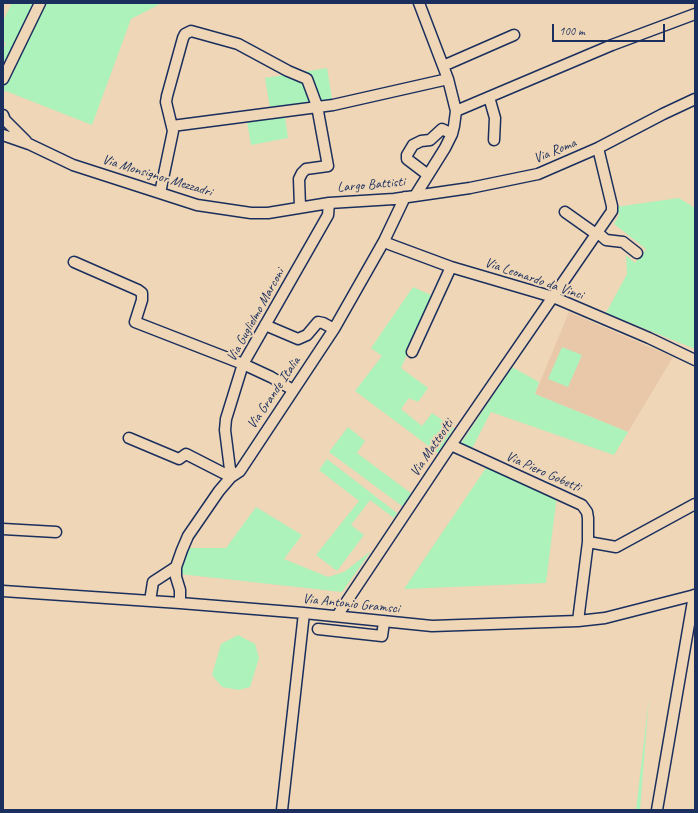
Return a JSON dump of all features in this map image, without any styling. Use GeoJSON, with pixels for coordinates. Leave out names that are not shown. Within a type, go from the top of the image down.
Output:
{"type":"FeatureCollection","features":[{"type":"Feature","properties":{"kind":"street"},"geometry":{"type":"LineString","coordinates":[[3,79],[40,3]]}},
{"type":"Feature","properties":{"kind":"street"},"geometry":{"type":"LineString","coordinates":[[419,3],[448,79],[456,111],[612,45],[695,14]]}},
{"type":"Feature","properties":{"kind":"street"},"geometry":{"type":"LineString","coordinates":[[160,193],[173,131],[166,102],[167,96],[183,38],[185,34],[191,31],[238,44],[288,71],[307,79],[317,106],[328,166],[306,169],[302,173],[299,179],[300,207]]}},
{"type":"Feature","properties":{"kind":"street"},"geometry":{"type":"LineString","coordinates":[[443,66],[514,34]]}},
{"type":"Feature","properties":{"kind":"street"},"geometry":{"type":"LineString","coordinates":[[172,126],[333,105],[448,79]]}},
{"type":"Feature","properties":{"kind":"street"},"geometry":{"type":"LineString","coordinates":[[489,97],[495,118],[494,140]]}},
{"type":"Feature","properties":{"kind":"street","name":"Via Roma"},"geometry":{"type":"LineString","coordinates":[[410,196],[470,188],[538,174],[598,148],[662,114],[695,99]]}},
{"type":"Feature","properties":{"kind":"street","name":"Via Grande Italia"},"geometry":{"type":"LineString","coordinates":[[180,603],[180,590],[176,577],[176,567],[188,536],[213,499],[231,477],[240,471],[292,390],[334,329],[410,196],[428,175],[445,148],[452,134],[456,111]]}},
{"type":"Feature","properties":{"kind":"street"},"geometry":{"type":"LineString","coordinates":[[4,118],[29,144]]}},
{"type":"Feature","properties":{"kind":"street"},"geometry":{"type":"LineString","coordinates":[[428,175],[407,158],[407,155],[413,145],[420,141],[430,140],[442,129],[452,134]]}},
{"type":"Feature","properties":{"kind":"street"},"geometry":{"type":"LineString","coordinates":[[3,135],[29,144]]}},
{"type":"Feature","properties":{"kind":"street","name":"Via Monsignor Mezzadri"},"geometry":{"type":"LineString","coordinates":[[29,144],[73,165],[197,205],[251,213],[268,213],[329,203]]}},
{"type":"Feature","properties":{"kind":"street","name":"Via Matteotti"},"geometry":{"type":"LineString","coordinates":[[337,616],[451,445],[612,211],[598,148]]}},
{"type":"Feature","properties":{"kind":"street","name":"Largo Battisti"},"geometry":{"type":"LineString","coordinates":[[329,203],[410,196]]}},
{"type":"Feature","properties":{"kind":"street","name":"Via Guglielmo Marconi"},"geometry":{"type":"LineString","coordinates":[[231,477],[226,442],[226,419],[243,364],[328,215],[329,203]]}},
{"type":"Feature","properties":{"kind":"street"},"geometry":{"type":"LineString","coordinates":[[565,212],[606,240],[623,242],[637,253]]}},
{"type":"Feature","properties":{"kind":"street","name":"Via Leonardo da Vinci"},"geometry":{"type":"LineString","coordinates":[[384,241],[451,267],[553,297],[649,338],[695,360]]}},
{"type":"Feature","properties":{"kind":"street"},"geometry":{"type":"LineString","coordinates":[[74,262],[142,293],[142,300],[135,322],[243,364],[271,377],[292,390]]}},
{"type":"Feature","properties":{"kind":"street"},"geometry":{"type":"LineString","coordinates":[[412,352],[451,267]]}},
{"type":"Feature","properties":{"kind":"street"},"geometry":{"type":"LineString","coordinates":[[265,325],[298,339],[307,335],[318,322],[334,329]]}},
{"type":"Feature","properties":{"kind":"street"},"geometry":{"type":"LineString","coordinates":[[130,438],[179,459],[186,454],[231,477]]}},
{"type":"Feature","properties":{"kind":"street","name":"Via Piero Gobetti"},"geometry":{"type":"LineString","coordinates":[[451,445],[582,505],[587,512],[588,518],[588,542],[578,621]]}},
{"type":"Feature","properties":{"kind":"street"},"geometry":{"type":"LineString","coordinates":[[588,542],[616,547],[695,504]]}},
{"type":"Feature","properties":{"kind":"street"},"geometry":{"type":"LineString","coordinates":[[3,529],[56,532]]}},
{"type":"Feature","properties":{"kind":"street"},"geometry":{"type":"LineString","coordinates":[[150,601],[153,582],[176,567]]}},
{"type":"Feature","properties":{"kind":"street","name":"Via Antonio Gramsci"},"geometry":{"type":"LineString","coordinates":[[3,591],[304,613],[432,626],[578,621],[605,618],[695,595]]}},
{"type":"Feature","properties":{"kind":"street"},"geometry":{"type":"LineString","coordinates":[[657,810],[695,595]]}},
{"type":"Feature","properties":{"kind":"street"},"geometry":{"type":"LineString","coordinates":[[282,810],[304,613]]}},
{"type":"Feature","properties":{"kind":"street"},"geometry":{"type":"LineString","coordinates":[[318,629],[382,636],[384,622]]}},
{"type":"Feature","properties":{"kind":"shaded area"},"geometry":{"type":"Polygon","coordinates":[[[569,312],[673,357],[628,432],[535,394],[569,312]]]}},
{"type":"Feature","properties":{"kind":"green space"},"geometry":{"type":"Polygon","coordinates":[[[12,3],[162,3],[131,19],[92,125],[3,90],[3,49],[6,43],[3,41],[3,21],[12,3]]]}},
{"type":"Feature","properties":{"kind":"green space"},"geometry":{"type":"Polygon","coordinates":[[[327,68],[333,105],[284,111],[288,138],[251,145],[246,116],[271,114],[265,78],[327,68]]]}},
{"type":"Feature","properties":{"kind":"green space"},"geometry":{"type":"Polygon","coordinates":[[[679,198],[695,208],[695,349],[606,313],[627,274],[626,255],[635,263],[646,249],[614,224],[619,215],[615,207],[679,198]]]}},
{"type":"Feature","properties":{"kind":"green space"},"geometry":{"type":"Polygon","coordinates":[[[413,287],[433,296],[401,368],[428,388],[418,402],[409,398],[401,409],[422,426],[432,413],[454,428],[438,453],[355,391],[382,356],[371,348],[413,287]]]}},
{"type":"Feature","properties":{"kind":"green space"},"geometry":{"type":"Polygon","coordinates":[[[562,347],[582,355],[568,387],[548,379],[562,347]]]}},
{"type":"Feature","properties":{"kind":"green space"},"geometry":{"type":"Polygon","coordinates":[[[512,367],[539,382],[535,394],[628,432],[614,455],[491,412],[470,452],[460,445],[512,367]]]}},
{"type":"Feature","properties":{"kind":"green space"},"geometry":{"type":"Polygon","coordinates":[[[348,427],[365,441],[357,453],[412,494],[402,506],[329,452],[348,427]]]}},
{"type":"Feature","properties":{"kind":"green space"},"geometry":{"type":"Polygon","coordinates":[[[327,459],[397,513],[394,518],[370,500],[351,525],[364,535],[337,571],[316,555],[359,501],[319,470],[327,459]]]}},
{"type":"Feature","properties":{"kind":"green space"},"geometry":{"type":"Polygon","coordinates":[[[488,465],[557,495],[546,583],[404,589],[488,465]]]}},
{"type":"Feature","properties":{"kind":"green space"},"geometry":{"type":"Polygon","coordinates":[[[256,507],[302,535],[284,559],[328,577],[344,572],[371,551],[342,592],[180,574],[189,548],[226,548],[256,507]]]}},
{"type":"Feature","properties":{"kind":"green space"},"geometry":{"type":"Polygon","coordinates":[[[238,635],[255,644],[259,658],[250,687],[239,690],[222,687],[212,675],[221,644],[238,635]]]}},
{"type":"Feature","properties":{"kind":"green space"},"geometry":{"type":"Polygon","coordinates":[[[649,698],[640,810],[636,810],[649,698]]]}}]}
